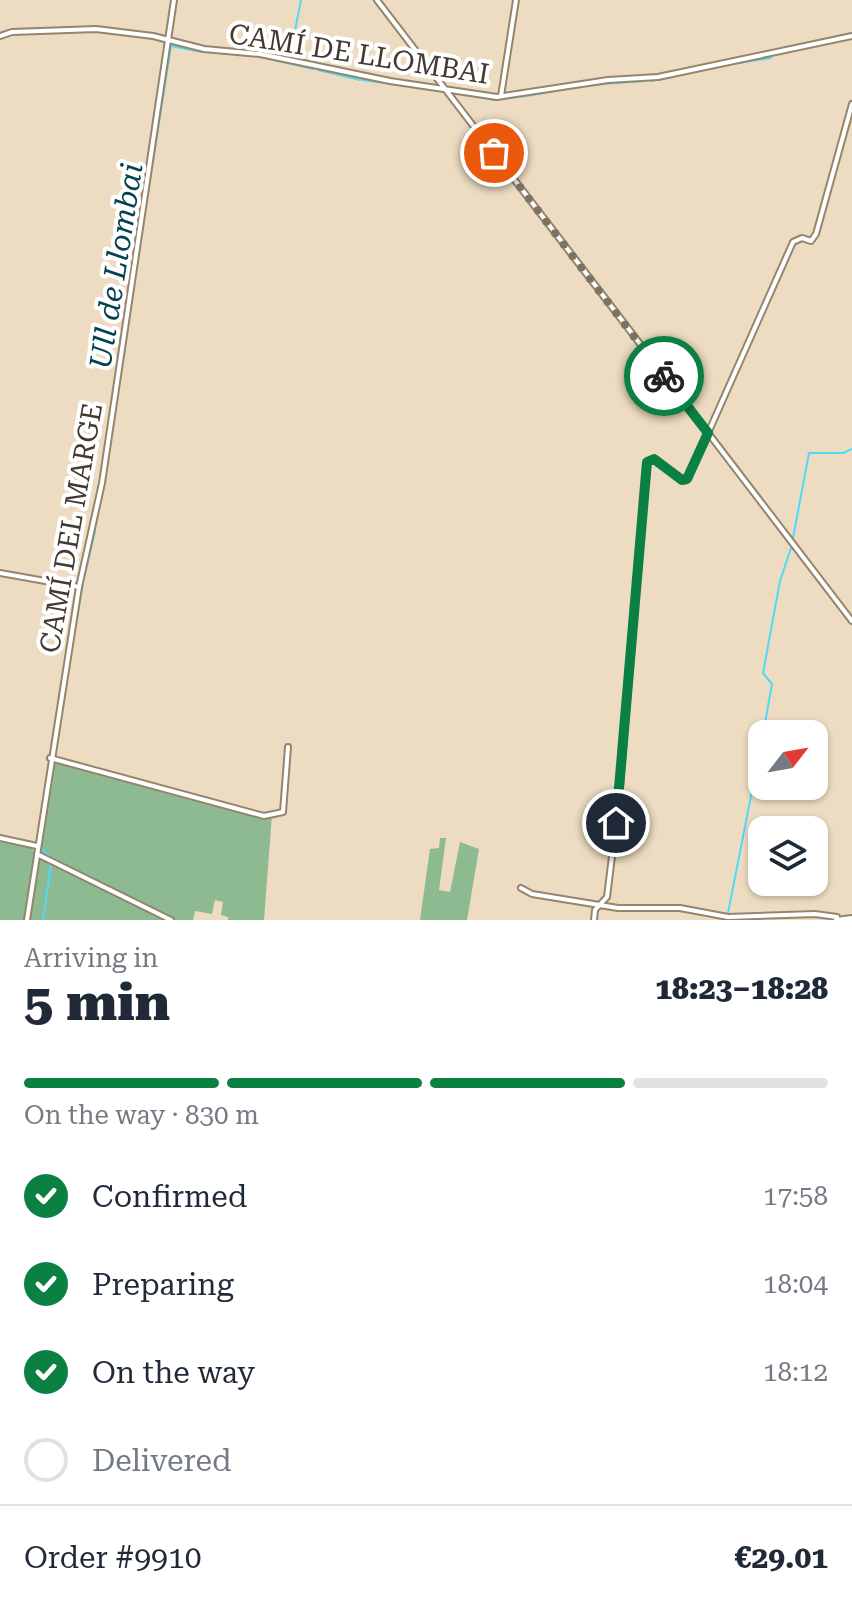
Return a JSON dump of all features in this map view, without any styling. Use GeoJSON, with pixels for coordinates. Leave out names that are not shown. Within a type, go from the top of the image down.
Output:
{"type":"FeatureCollection","features":[{"type":"Feature","properties":{"kind":"street","name":"CAMÍ DEL MARGE"},"geometry":{"type":"LineString","coordinates":[[27,920],[79,587],[102,483],[174,0]]}},
{"type":"Feature","properties":{"kind":"street"},"geometry":{"type":"LineString","coordinates":[[377,0],[852,621]]}},
{"type":"Feature","properties":{"kind":"street"},"geometry":{"type":"LineString","coordinates":[[501,97],[516,0]]}},
{"type":"Feature","properties":{"kind":"street","name":"CAMÍ DE LLOMBAI"},"geometry":{"type":"LineString","coordinates":[[0,36],[12,32],[96,29],[153,36],[168,41],[260,54],[362,76],[501,97],[608,80],[658,77],[852,36]]}},
{"type":"Feature","properties":{"kind":"street"},"geometry":{"type":"LineString","coordinates":[[594,920],[607,897],[622,771],[647,462],[654,459],[682,480],[687,479],[793,242],[802,238],[811,241],[816,234],[852,104]]}},
{"type":"Feature","properties":{"kind":"street"},"geometry":{"type":"LineString","coordinates":[[0,573],[79,587]]}},
{"type":"Feature","properties":{"kind":"street"},"geometry":{"type":"LineString","coordinates":[[50,758],[264,816],[283,812],[288,747]]}},
{"type":"Feature","properties":{"kind":"street"},"geometry":{"type":"LineString","coordinates":[[0,838],[38,846]]}},
{"type":"Feature","properties":{"kind":"street"},"geometry":{"type":"LineString","coordinates":[[36,854],[171,920]]}},
{"type":"Feature","properties":{"kind":"street"},"geometry":{"type":"LineString","coordinates":[[521,888],[532,894],[601,905],[680,908],[728,917],[815,914],[836,919],[852,918]]}},
{"type":"Feature","properties":{"kind":"green space"},"geometry":{"type":"Polygon","coordinates":[[[51,758],[242,812],[272,815],[264,920],[228,920],[228,917],[221,915],[223,902],[215,900],[212,914],[195,911],[193,920],[0,920],[0,840],[30,846],[36,854],[51,758]]]}},
{"type":"Feature","properties":{"kind":"green space"},"geometry":{"type":"Polygon","coordinates":[[[440,838],[446,838],[439,890],[450,892],[460,842],[479,849],[467,920],[420,920],[430,849],[439,848],[440,838]]]}},
{"type":"Feature","properties":{"kind":"waterway"},"geometry":{"type":"LineString","coordinates":[[290,56],[301,0]]}},
{"type":"Feature","properties":{"kind":"waterway"},"geometry":{"type":"LineString","coordinates":[[167,38],[168,25]]}},
{"type":"Feature","properties":{"kind":"waterway","name":"Ull de Llombai"},"geometry":{"type":"LineString","coordinates":[[781,49],[852,33]]}},
{"type":"Feature","properties":{"kind":"waterway","name":"Ull de Llombai"},"geometry":{"type":"LineString","coordinates":[[96,525],[171,46],[202,52]]}},
{"type":"Feature","properties":{"kind":"waterway","name":"Ull de Llombai"},"geometry":{"type":"LineString","coordinates":[[205,52],[257,56],[313,69]]}},
{"type":"Feature","properties":{"kind":"waterway","name":"Ull de Llombai"},"geometry":{"type":"LineString","coordinates":[[725,65],[771,58]]}},
{"type":"Feature","properties":{"kind":"waterway","name":"Ull de Llombai"},"geometry":{"type":"LineString","coordinates":[[318,70],[360,80]]}},
{"type":"Feature","properties":{"kind":"waterway","name":"Ull de Llombai"},"geometry":{"type":"LineString","coordinates":[[651,81],[691,72]]}},
{"type":"Feature","properties":{"kind":"waterway","name":"Ull de Llombai"},"geometry":{"type":"LineString","coordinates":[[362,80],[415,87]]}},
{"type":"Feature","properties":{"kind":"waterway","name":"Ull de Llombai"},"geometry":{"type":"LineString","coordinates":[[590,85],[644,81]]}},
{"type":"Feature","properties":{"kind":"waterway","name":"Ull de Llombai"},"geometry":{"type":"LineString","coordinates":[[527,96],[576,87]]}},
{"type":"Feature","properties":{"kind":"waterway","name":"Ull de Llombai"},"geometry":{"type":"LineString","coordinates":[[452,92],[494,100],[525,96]]}},
{"type":"Feature","properties":{"kind":"waterway"},"geometry":{"type":"LineString","coordinates":[[793,538],[809,453],[843,453],[852,449]]}},
{"type":"Feature","properties":{"kind":"waterway","name":"Ull de Llombai"},"geometry":{"type":"LineString","coordinates":[[84,578],[95,531]]}},
{"type":"Feature","properties":{"kind":"waterway"},"geometry":{"type":"LineString","coordinates":[[766,720],[772,684],[763,673],[780,581],[791,548]]}},
{"type":"Feature","properties":{"kind":"waterway","name":"Ull de Llombai"},"geometry":{"type":"LineString","coordinates":[[74,634],[83,584]]}},
{"type":"Feature","properties":{"kind":"waterway"},"geometry":{"type":"LineString","coordinates":[[728,913],[750,800]]}},
{"type":"Feature","properties":{"kind":"waterway","name":"Ull de Llombai"},"geometry":{"type":"LineString","coordinates":[[40,848],[52,859]]}},
{"type":"Feature","properties":{"kind":"waterway"},"geometry":{"type":"LineString","coordinates":[[52,858],[145,905]]}},
{"type":"Feature","properties":{"kind":"waterway","name":"Ull de Llombai"},"geometry":{"type":"LineString","coordinates":[[43,920],[51,865]]}},
{"type":"Feature","properties":{"kind":"way so far"},"geometry":{"type":"LineString","coordinates":[[494,153],[664,376]]}},
{"type":"Feature","properties":{"kind":"route"},"geometry":{"type":"LineString","coordinates":[[616,823],[647,462],[650,458],[654,459],[682,480],[687,479],[708,433],[664,376]]}}]}
